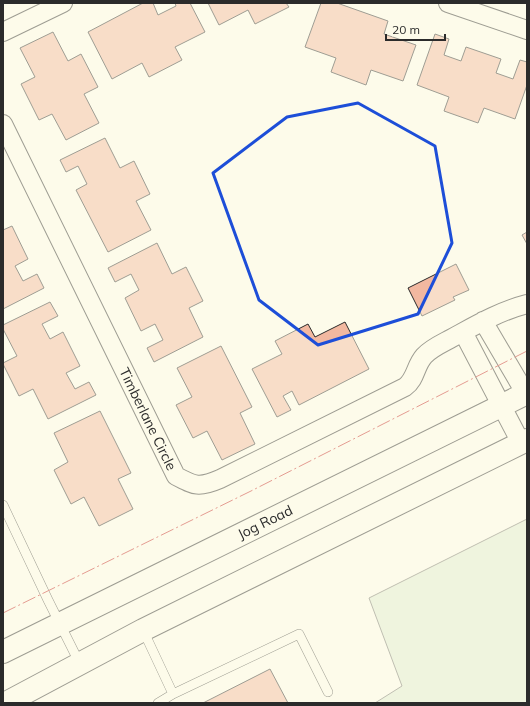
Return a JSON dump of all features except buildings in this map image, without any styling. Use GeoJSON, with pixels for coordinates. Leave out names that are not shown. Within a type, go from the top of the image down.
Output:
{"type":"FeatureCollection","features":[{"type":"Feature","properties":{"kind":"main road","name":"Jog Road"},"geometry":{"type":"LineString","coordinates":[[3,652],[527,394]]}},
{"type":"Feature","properties":{"kind":"main road"},"geometry":{"type":"LineString","coordinates":[[6,703],[143,630],[524,441]]}},
{"type":"Feature","properties":{"kind":"street"},"geometry":{"type":"LineString","coordinates":[[3,32],[63,3]]}},
{"type":"Feature","properties":{"kind":"street"},"geometry":{"type":"LineString","coordinates":[[448,3],[527,30]]}},
{"type":"Feature","properties":{"kind":"street","name":"Timberlane Circle"},"geometry":{"type":"LineString","coordinates":[[3,124],[176,476],[192,485],[207,485],[405,387],[414,377],[418,364],[432,349],[483,321],[516,306],[527,304]]}},
{"type":"Feature","properties":{"kind":"street"},"geometry":{"type":"LineString","coordinates":[[483,321],[527,394]]}},
{"type":"Feature","properties":{"kind":"street"},"geometry":{"type":"LineString","coordinates":[[463,332],[502,406],[524,441]]}},
{"type":"Feature","properties":{"kind":"lane"},"geometry":{"type":"LineString","coordinates":[[3,506],[59,624],[80,664]]}},
{"type":"Feature","properties":{"kind":"lane"},"geometry":{"type":"LineString","coordinates":[[143,630],[173,694]]}},
{"type":"Feature","properties":{"kind":"lane"},"geometry":{"type":"LineString","coordinates":[[158,703],[173,694],[299,634],[328,692]]}},
{"type":"Feature","properties":{"kind":"highlighted area"},"geometry":{"type":"Polygon","coordinates":[[[358,103],[435,146],[452,243],[418,314],[318,345],[259,300],[213,173],[287,117],[358,103]]]}},
{"type":"Feature","properties":{"kind":"green space"},"geometry":{"type":"Polygon","coordinates":[[[527,519],[527,703],[375,703],[402,686],[369,598],[527,519]]]}},
{"type":"Feature","properties":{"kind":"power"},"geometry":{"type":"LineString","coordinates":[[3,613],[251,491],[527,351]]}}]}
